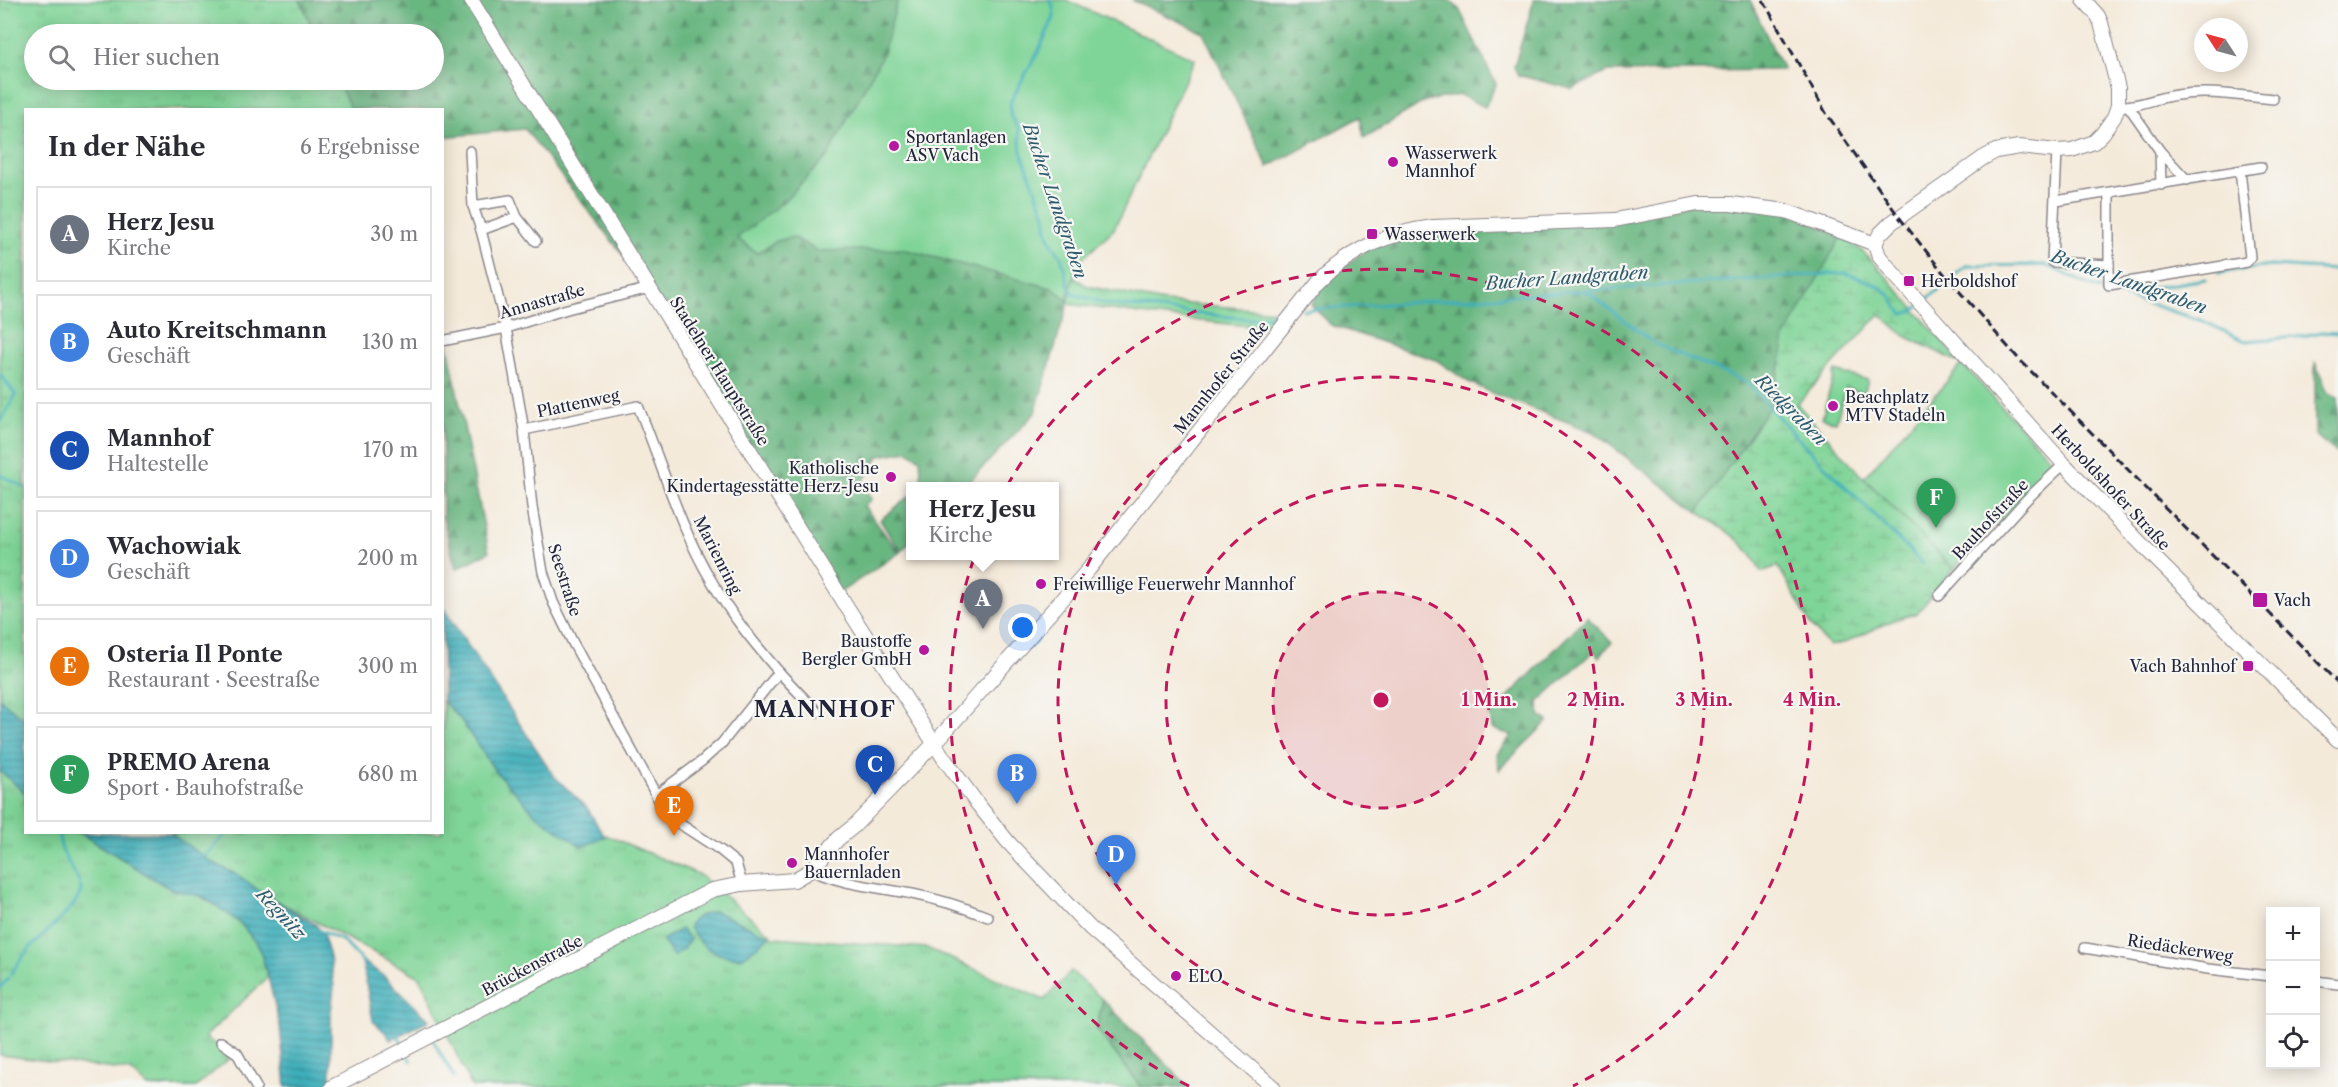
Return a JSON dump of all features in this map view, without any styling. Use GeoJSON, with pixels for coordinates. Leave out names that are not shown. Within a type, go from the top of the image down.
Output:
{"type":"FeatureCollection","features":[{"type":"Feature","properties":{"kind":"street","name":"Stadelner Hauptstraße"},"geometry":{"type":"LineString","coordinates":[[471,0],[842,599],[934,744],[976,802],[1049,887],[1113,949],[1274,1087]]}},
{"type":"Feature","properties":{"kind":"street"},"geometry":{"type":"LineString","coordinates":[[2084,0],[2101,23],[2123,107],[2187,180]]}},
{"type":"Feature","properties":{"kind":"street"},"geometry":{"type":"LineString","coordinates":[[1875,244],[1884,229],[1988,155],[2013,147],[2057,151],[2083,147],[2094,142],[2103,133],[2123,107],[2174,95],[2206,92],[2273,99]]}},
{"type":"Feature","properties":{"kind":"street","name":"Seestraße"},"geometry":{"type":"LineString","coordinates":[[470,151],[473,206],[506,328],[524,430],[537,542],[553,602],[572,641],[668,814],[736,863],[742,884]]}},
{"type":"Feature","properties":{"kind":"street"},"geometry":{"type":"LineString","coordinates":[[2057,151],[2052,262],[2109,265]]}},
{"type":"Feature","properties":{"kind":"street"},"geometry":{"type":"LineString","coordinates":[[2160,151],[2161,185]]}},
{"type":"Feature","properties":{"kind":"street"},"geometry":{"type":"LineString","coordinates":[[2056,201],[2261,167]]}},
{"type":"Feature","properties":{"kind":"street"},"geometry":{"type":"LineString","coordinates":[[2109,194],[2109,285],[2247,262],[2250,258],[2240,171]]}},
{"type":"Feature","properties":{"kind":"street"},"geometry":{"type":"LineString","coordinates":[[473,206],[510,200],[517,217],[536,241]]}},
{"type":"Feature","properties":{"kind":"street","name":"Mannhofer Straße"},"geometry":{"type":"LineString","coordinates":[[742,884],[794,880],[811,870],[838,839],[854,826],[934,744],[1089,570],[1306,296],[1334,266],[1365,246],[1411,230],[1433,227],[1615,220],[1698,204],[1731,204],[1786,211],[1875,244]]}},
{"type":"Feature","properties":{"kind":"street"},"geometry":{"type":"LineString","coordinates":[[481,230],[517,217]]}},
{"type":"Feature","properties":{"kind":"street","name":"Herboldshofer Straße"},"geometry":{"type":"LineString","coordinates":[[1875,244],[1879,256],[1910,293],[2064,464],[2169,573],[2338,740]]}},
{"type":"Feature","properties":{"kind":"street","name":"Annastraße"},"geometry":{"type":"LineString","coordinates":[[444,341],[506,328],[567,309],[650,288]]}},
{"type":"Feature","properties":{"kind":"street","name":"Plattenweg"},"geometry":{"type":"LineString","coordinates":[[524,430],[638,406]]}},
{"type":"Feature","properties":{"kind":"street","name":"Marienring"},"geometry":{"type":"LineString","coordinates":[[638,406],[688,533],[710,579],[747,634],[817,712]]}},
{"type":"Feature","properties":{"kind":"street","name":"Bauhofstraße"},"geometry":{"type":"LineString","coordinates":[[1939,597],[2026,500],[2064,464]]}},
{"type":"Feature","properties":{"kind":"street"},"geometry":{"type":"LineString","coordinates":[[656,795],[722,743],[779,672]]}},
{"type":"Feature","properties":{"kind":"street"},"geometry":{"type":"LineString","coordinates":[[811,870],[826,877],[857,885],[947,902],[988,917]]}},
{"type":"Feature","properties":{"kind":"street","name":"Brückenstraße"},"geometry":{"type":"LineString","coordinates":[[336,1085],[712,890],[742,884]]}},
{"type":"Feature","properties":{"kind":"street","name":"Riedäckerweg"},"geometry":{"type":"LineString","coordinates":[[2085,948],[2208,969],[2266,975]]}},
{"type":"Feature","properties":{"kind":"street"},"geometry":{"type":"LineString","coordinates":[[2320,982],[2338,984]]}},
{"type":"Feature","properties":{"kind":"street"},"geometry":{"type":"LineString","coordinates":[[221,1042],[237,1053],[256,1087]]}},
{"type":"Feature","properties":{"kind":"green space"},"geometry":{"type":"Polygon","coordinates":[[[0,0],[300,0],[311,24],[24,24],[24,90],[342,90],[351,108],[24,108],[24,719],[0,699],[0,0]]]}},
{"type":"Feature","properties":{"kind":"green space"},"geometry":{"type":"Polygon","coordinates":[[[300,0],[898,0],[882,56],[827,157],[784,201],[738,238],[757,253],[777,241],[793,237],[818,251],[903,249],[1052,288],[1067,299],[1068,304],[1035,413],[969,482],[922,482],[920,459],[908,451],[879,456],[861,484],[872,499],[864,506],[899,553],[839,593],[651,291],[525,129],[444,137],[444,108],[351,108],[342,90],[444,90],[444,24],[311,24],[300,0]]]}},
{"type":"Feature","properties":{"kind":"green space"},"geometry":{"type":"Polygon","coordinates":[[[898,0],[1066,0],[1195,59],[1114,229],[1078,263],[1067,299],[1052,288],[903,249],[818,251],[793,237],[777,241],[757,253],[737,238],[784,201],[827,157],[882,56],[898,0]]]}},
{"type":"Feature","properties":{"kind":"green space"},"geometry":{"type":"Polygon","coordinates":[[[1132,0],[1450,0],[1459,9],[1496,84],[1485,107],[1460,95],[1425,101],[1364,138],[1360,117],[1268,167],[1203,32],[1132,0]]]}},
{"type":"Feature","properties":{"kind":"green space"},"geometry":{"type":"Polygon","coordinates":[[[1534,0],[1750,0],[1783,70],[1607,72],[1572,89],[1518,75],[1514,67],[1534,0]]]}},
{"type":"Feature","properties":{"kind":"green space"},"geometry":{"type":"Polygon","coordinates":[[[1688,205],[1787,210],[1841,237],[1785,337],[1774,400],[1698,512],[1593,432],[1492,393],[1467,381],[1436,360],[1331,325],[1311,304],[1324,283],[1389,232],[1595,220],[1688,205]]]}},
{"type":"Feature","properties":{"kind":"green space"},"geometry":{"type":"Polygon","coordinates":[[[1841,237],[1856,245],[1879,268],[1962,364],[1905,336],[1880,314],[1797,404],[1864,478],[1954,569],[1917,613],[1894,620],[1847,642],[1829,646],[1811,625],[1778,566],[1761,572],[1742,544],[1698,512],[1774,400],[1785,337],[1841,237]]]}},
{"type":"Feature","properties":{"kind":"green space"},"geometry":{"type":"Polygon","coordinates":[[[1073,277],[1087,286],[1164,302],[1287,312],[1274,329],[1068,304],[1073,277]]]}},
{"type":"Feature","properties":{"kind":"green space"},"geometry":{"type":"Polygon","coordinates":[[[444,326],[489,552],[456,569],[444,522],[444,326]]]}},
{"type":"Feature","properties":{"kind":"green space"},"geometry":{"type":"Polygon","coordinates":[[[2315,362],[2328,393],[2338,397],[2338,454],[2315,435],[2315,362]]]}},
{"type":"Feature","properties":{"kind":"green space"},"geometry":{"type":"Polygon","coordinates":[[[1962,364],[2054,463],[1954,569],[1864,478],[1962,364]]]}},
{"type":"Feature","properties":{"kind":"green space","name":"Beachplatz MTV Stadeln"},"geometry":{"type":"Polygon","coordinates":[[[1835,371],[1868,380],[1864,393],[1846,388],[1836,422],[1822,418],[1835,371]]]}},
{"type":"Feature","properties":{"kind":"green space"},"geometry":{"type":"Polygon","coordinates":[[[906,499],[906,546],[900,552],[880,520],[906,499]]]}},
{"type":"Feature","properties":{"kind":"green space"},"geometry":{"type":"Polygon","coordinates":[[[1587,617],[1612,642],[1599,657],[1594,651],[1538,702],[1539,715],[1548,721],[1499,770],[1497,754],[1512,735],[1492,729],[1490,715],[1587,617]]]}},
{"type":"Feature","properties":{"kind":"green space"},"geometry":{"type":"Polygon","coordinates":[[[444,702],[460,719],[496,772],[605,837],[606,835],[698,874],[774,937],[927,948],[1044,1000],[1071,971],[1103,1000],[1096,1028],[1141,1087],[472,1087],[420,977],[262,893],[239,876],[211,862],[171,834],[444,834],[444,702]]]}},
{"type":"Feature","properties":{"kind":"green space"},"geometry":{"type":"Polygon","coordinates":[[[0,771],[24,792],[24,834],[82,834],[172,890],[200,896],[241,924],[259,947],[268,977],[205,1037],[232,1056],[196,1087],[148,1087],[131,1071],[0,1055],[0,771]]]}},
{"type":"Feature","properties":{"kind":"green space"},"geometry":{"type":"Polygon","coordinates":[[[1103,1000],[1189,1087],[1141,1087],[1096,1028],[1103,1000]]]}},
{"type":"Feature","properties":{"kind":"water"},"geometry":{"type":"Polygon","coordinates":[[[444,609],[554,776],[587,808],[605,837],[582,847],[536,815],[496,772],[460,719],[444,702],[444,609]]]}},
{"type":"Feature","properties":{"kind":"water"},"geometry":{"type":"Polygon","coordinates":[[[0,699],[24,719],[24,792],[0,771],[0,699]]]}},
{"type":"Feature","properties":{"kind":"water","name":"Regnitz"},"geometry":{"type":"Polygon","coordinates":[[[82,834],[171,834],[212,862],[239,876],[262,893],[316,925],[323,934],[330,957],[334,987],[331,1012],[331,1079],[334,1087],[286,1087],[280,1026],[259,947],[241,924],[217,906],[201,896],[172,890],[82,834]]]}},
{"type":"Feature","properties":{"kind":"water"},"geometry":{"type":"Polygon","coordinates":[[[714,911],[770,936],[742,958],[717,953],[699,941],[689,927],[696,918],[714,911]]]}},
{"type":"Feature","properties":{"kind":"water"},"geometry":{"type":"Polygon","coordinates":[[[681,929],[690,939],[674,957],[662,940],[681,929]]]}},
{"type":"Feature","properties":{"kind":"water"},"geometry":{"type":"Polygon","coordinates":[[[362,961],[383,975],[429,1020],[390,1040],[373,1021],[362,961]]]}},
{"type":"Feature","properties":{"kind":"waterway","name":"Bucher Landgraben"},"geometry":{"type":"LineString","coordinates":[[1049,0],[1053,6],[1054,17],[1037,54],[1011,100],[1010,114],[1019,129],[1021,151],[1045,215],[1047,231],[1053,246],[1061,256],[1069,288],[1073,294],[1107,304],[1250,319],[1288,313]]}},
{"type":"Feature","properties":{"kind":"waterway","name":"Bucher Landgraben"},"geometry":{"type":"LineString","coordinates":[[1924,302],[1966,266],[2045,265],[2091,286],[2203,321],[2245,341],[2297,337],[2322,332],[2338,333]]}},
{"type":"Feature","properties":{"kind":"waterway"},"geometry":{"type":"LineString","coordinates":[[2218,273],[2271,266],[2338,270]]}},
{"type":"Feature","properties":{"kind":"waterway","name":"Bucher Landgraben"},"geometry":{"type":"LineString","coordinates":[[1303,310],[1845,273],[1882,289],[1892,298],[1903,314],[1914,311],[1919,306]]}},
{"type":"Feature","properties":{"kind":"waterway"},"geometry":{"type":"LineString","coordinates":[[2119,293],[2206,279]]}},
{"type":"Feature","properties":{"kind":"waterway","name":"Riedgraben"},"geometry":{"type":"LineString","coordinates":[[1586,291],[1655,344],[1746,382],[1808,449],[1923,564]]}},
{"type":"Feature","properties":{"kind":"waterway"},"geometry":{"type":"LineString","coordinates":[[0,374],[16,395],[0,422]]}},
{"type":"Feature","properties":{"kind":"waterway"},"geometry":{"type":"LineString","coordinates":[[0,475],[24,487]]}},
{"type":"Feature","properties":{"kind":"waterway"},"geometry":{"type":"LineString","coordinates":[[11,974],[28,950],[69,910],[80,894],[79,881],[61,847],[59,834]]}},
{"type":"Feature","properties":{"kind":"waterway"},"geometry":{"type":"LineString","coordinates":[[205,856],[226,834]]}},
{"type":"Feature","properties":{"kind":"waterway"},"geometry":{"type":"LineString","coordinates":[[320,931],[342,940],[364,963]]}},
{"type":"Feature","properties":{"kind":"waterway"},"geometry":{"type":"LineString","coordinates":[[0,988],[8,978]]}},
{"type":"Feature","properties":{"kind":"waterway"},"geometry":{"type":"LineString","coordinates":[[397,1033],[403,1046]]}},
{"type":"Feature","properties":{"kind":"waterway"},"geometry":{"type":"LineString","coordinates":[[433,1040],[454,1077]]}},
{"type":"Feature","properties":{"kind":"waterway"},"geometry":{"type":"LineString","coordinates":[[406,1052],[411,1061]]}},
{"type":"Feature","properties":{"kind":"railway"},"geometry":{"type":"LineString","coordinates":[[1763,0],[1826,113],[1899,217],[1945,275],[2017,357],[2338,683]]}},
{"type":"Feature","properties":{"kind":"place","name":"Sportanlagen ASV Vach"},"geometry":{"type":"Point","coordinates":[894,146]}},
{"type":"Feature","properties":{"kind":"place","name":"Wasserwerk Mannhof"},"geometry":{"type":"Point","coordinates":[1393,162]}},
{"type":"Feature","properties":{"kind":"place","name":"Wasserwerk"},"geometry":{"type":"Point","coordinates":[1372,234]}},
{"type":"Feature","properties":{"kind":"place","name":"Herboldshof"},"geometry":{"type":"Point","coordinates":[1909,281]}},
{"type":"Feature","properties":{"kind":"place","name":"Beachplatz MTV Stadeln"},"geometry":{"type":"Point","coordinates":[1833,406]}},
{"type":"Feature","properties":{"kind":"place","name":"Katholische Kindertagesstätte Herz-Jesu"},"geometry":{"type":"Point","coordinates":[891,477]}},
{"type":"Feature","properties":{"kind":"place","name":"PREMO Arena"},"geometry":{"type":"Point","coordinates":[1936,528]}},
{"type":"Feature","properties":{"kind":"place","name":"Freiwillige Feuerwehr Mannhof"},"geometry":{"type":"Point","coordinates":[1041,584]}},
{"type":"Feature","properties":{"kind":"place","name":"Vach"},"geometry":{"type":"Point","coordinates":[2260,600]}},
{"type":"Feature","properties":{"kind":"place","name":"Herz Jesu"},"geometry":{"type":"Point","coordinates":[983,629]}},
{"type":"Feature","properties":{"kind":"place","name":"Baustoffe Bergler GmbH"},"geometry":{"type":"Point","coordinates":[924,650]}},
{"type":"Feature","properties":{"kind":"place","name":"Vach Bahnhof"},"geometry":{"type":"Point","coordinates":[2248,666]}},
{"type":"Feature","properties":{"kind":"place","name":"Mannhof"},"geometry":{"type":"Point","coordinates":[875,795]}},
{"type":"Feature","properties":{"kind":"place","name":"Auto Kreitschmann"},"geometry":{"type":"Point","coordinates":[1017,804]}},
{"type":"Feature","properties":{"kind":"place","name":"Osteria Il Ponte"},"geometry":{"type":"Point","coordinates":[674,836]}},
{"type":"Feature","properties":{"kind":"place","name":"Mannhofer Bauernladen"},"geometry":{"type":"Point","coordinates":[792,863]}},
{"type":"Feature","properties":{"kind":"place","name":"Wachowiak"},"geometry":{"type":"Point","coordinates":[1116,885]}},
{"type":"Feature","properties":{"kind":"place","name":"ELO"},"geometry":{"type":"Point","coordinates":[1176,976]}},
{"type":"Feature","properties":{"kind":"district","name":"MANNHOF"},"geometry":{"type":"Point","coordinates":[825,709]}}]}
